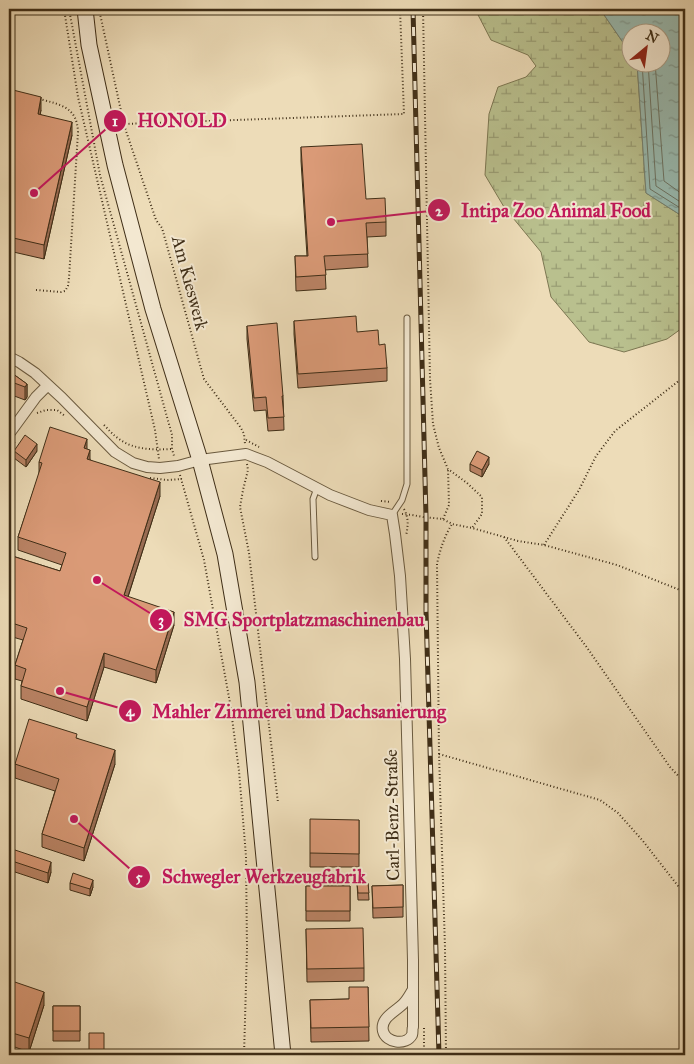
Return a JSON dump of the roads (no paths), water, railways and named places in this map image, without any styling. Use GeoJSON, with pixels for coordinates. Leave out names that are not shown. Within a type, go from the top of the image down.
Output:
{"type":"FeatureCollection","features":[{"type":"Feature","properties":{"kind":"main road"},"geometry":{"type":"LineString","coordinates":[[85,9],[89,45],[114,166],[153,309],[200,460],[225,554],[248,682],[283,1055]]}},
{"type":"Feature","properties":{"kind":"street"},"geometry":{"type":"LineString","coordinates":[[9,357],[35,373],[115,452],[133,463],[160,468],[246,454],[267,462],[330,495],[369,510],[392,515]]}},
{"type":"Feature","properties":{"kind":"street"},"geometry":{"type":"LineString","coordinates":[[14,435],[36,397],[48,385]]}},
{"type":"Feature","properties":{"kind":"street","name":"Carl-Benz-Straße"},"geometry":{"type":"LineString","coordinates":[[392,515],[400,576],[405,659],[413,1027],[412,1035],[405,1041],[400,1042],[388,1039],[383,1031],[383,1025],[390,1015],[405,1002],[412,991]]}},
{"type":"Feature","properties":{"kind":"lane"},"geometry":{"type":"LineString","coordinates":[[392,515],[402,500],[407,484],[407,318]]}},
{"type":"Feature","properties":{"kind":"lane"},"geometry":{"type":"LineString","coordinates":[[315,557],[313,499],[317,488]]}},
{"type":"Feature","properties":{"kind":"water"},"geometry":{"type":"Polygon","coordinates":[[[600,9],[685,9],[685,216],[682,216],[646,193],[638,72],[672,72],[672,22],[622,22],[622,41],[600,9]]]}},
{"type":"Feature","properties":{"kind":"railway"},"geometry":{"type":"LineString","coordinates":[[413,9],[426,517],[426,611],[439,1055]]}},
{"type":"Feature","properties":{"kind":"place","name":"HONOLD"},"geometry":{"type":"Point","coordinates":[34,193]}},
{"type":"Feature","properties":{"kind":"place","name":"Intipa Zoo Animal Food"},"geometry":{"type":"Point","coordinates":[331,222]}},
{"type":"Feature","properties":{"kind":"place","name":"SMG Sportplatzmaschinenbau"},"geometry":{"type":"Point","coordinates":[97,580]}},
{"type":"Feature","properties":{"kind":"place","name":"Mahler Zimmerei und Dachsanierung"},"geometry":{"type":"Point","coordinates":[60,691]}},
{"type":"Feature","properties":{"kind":"place","name":"Schwegler Werkzeugfabrik"},"geometry":{"type":"Point","coordinates":[74,819]}}]}
